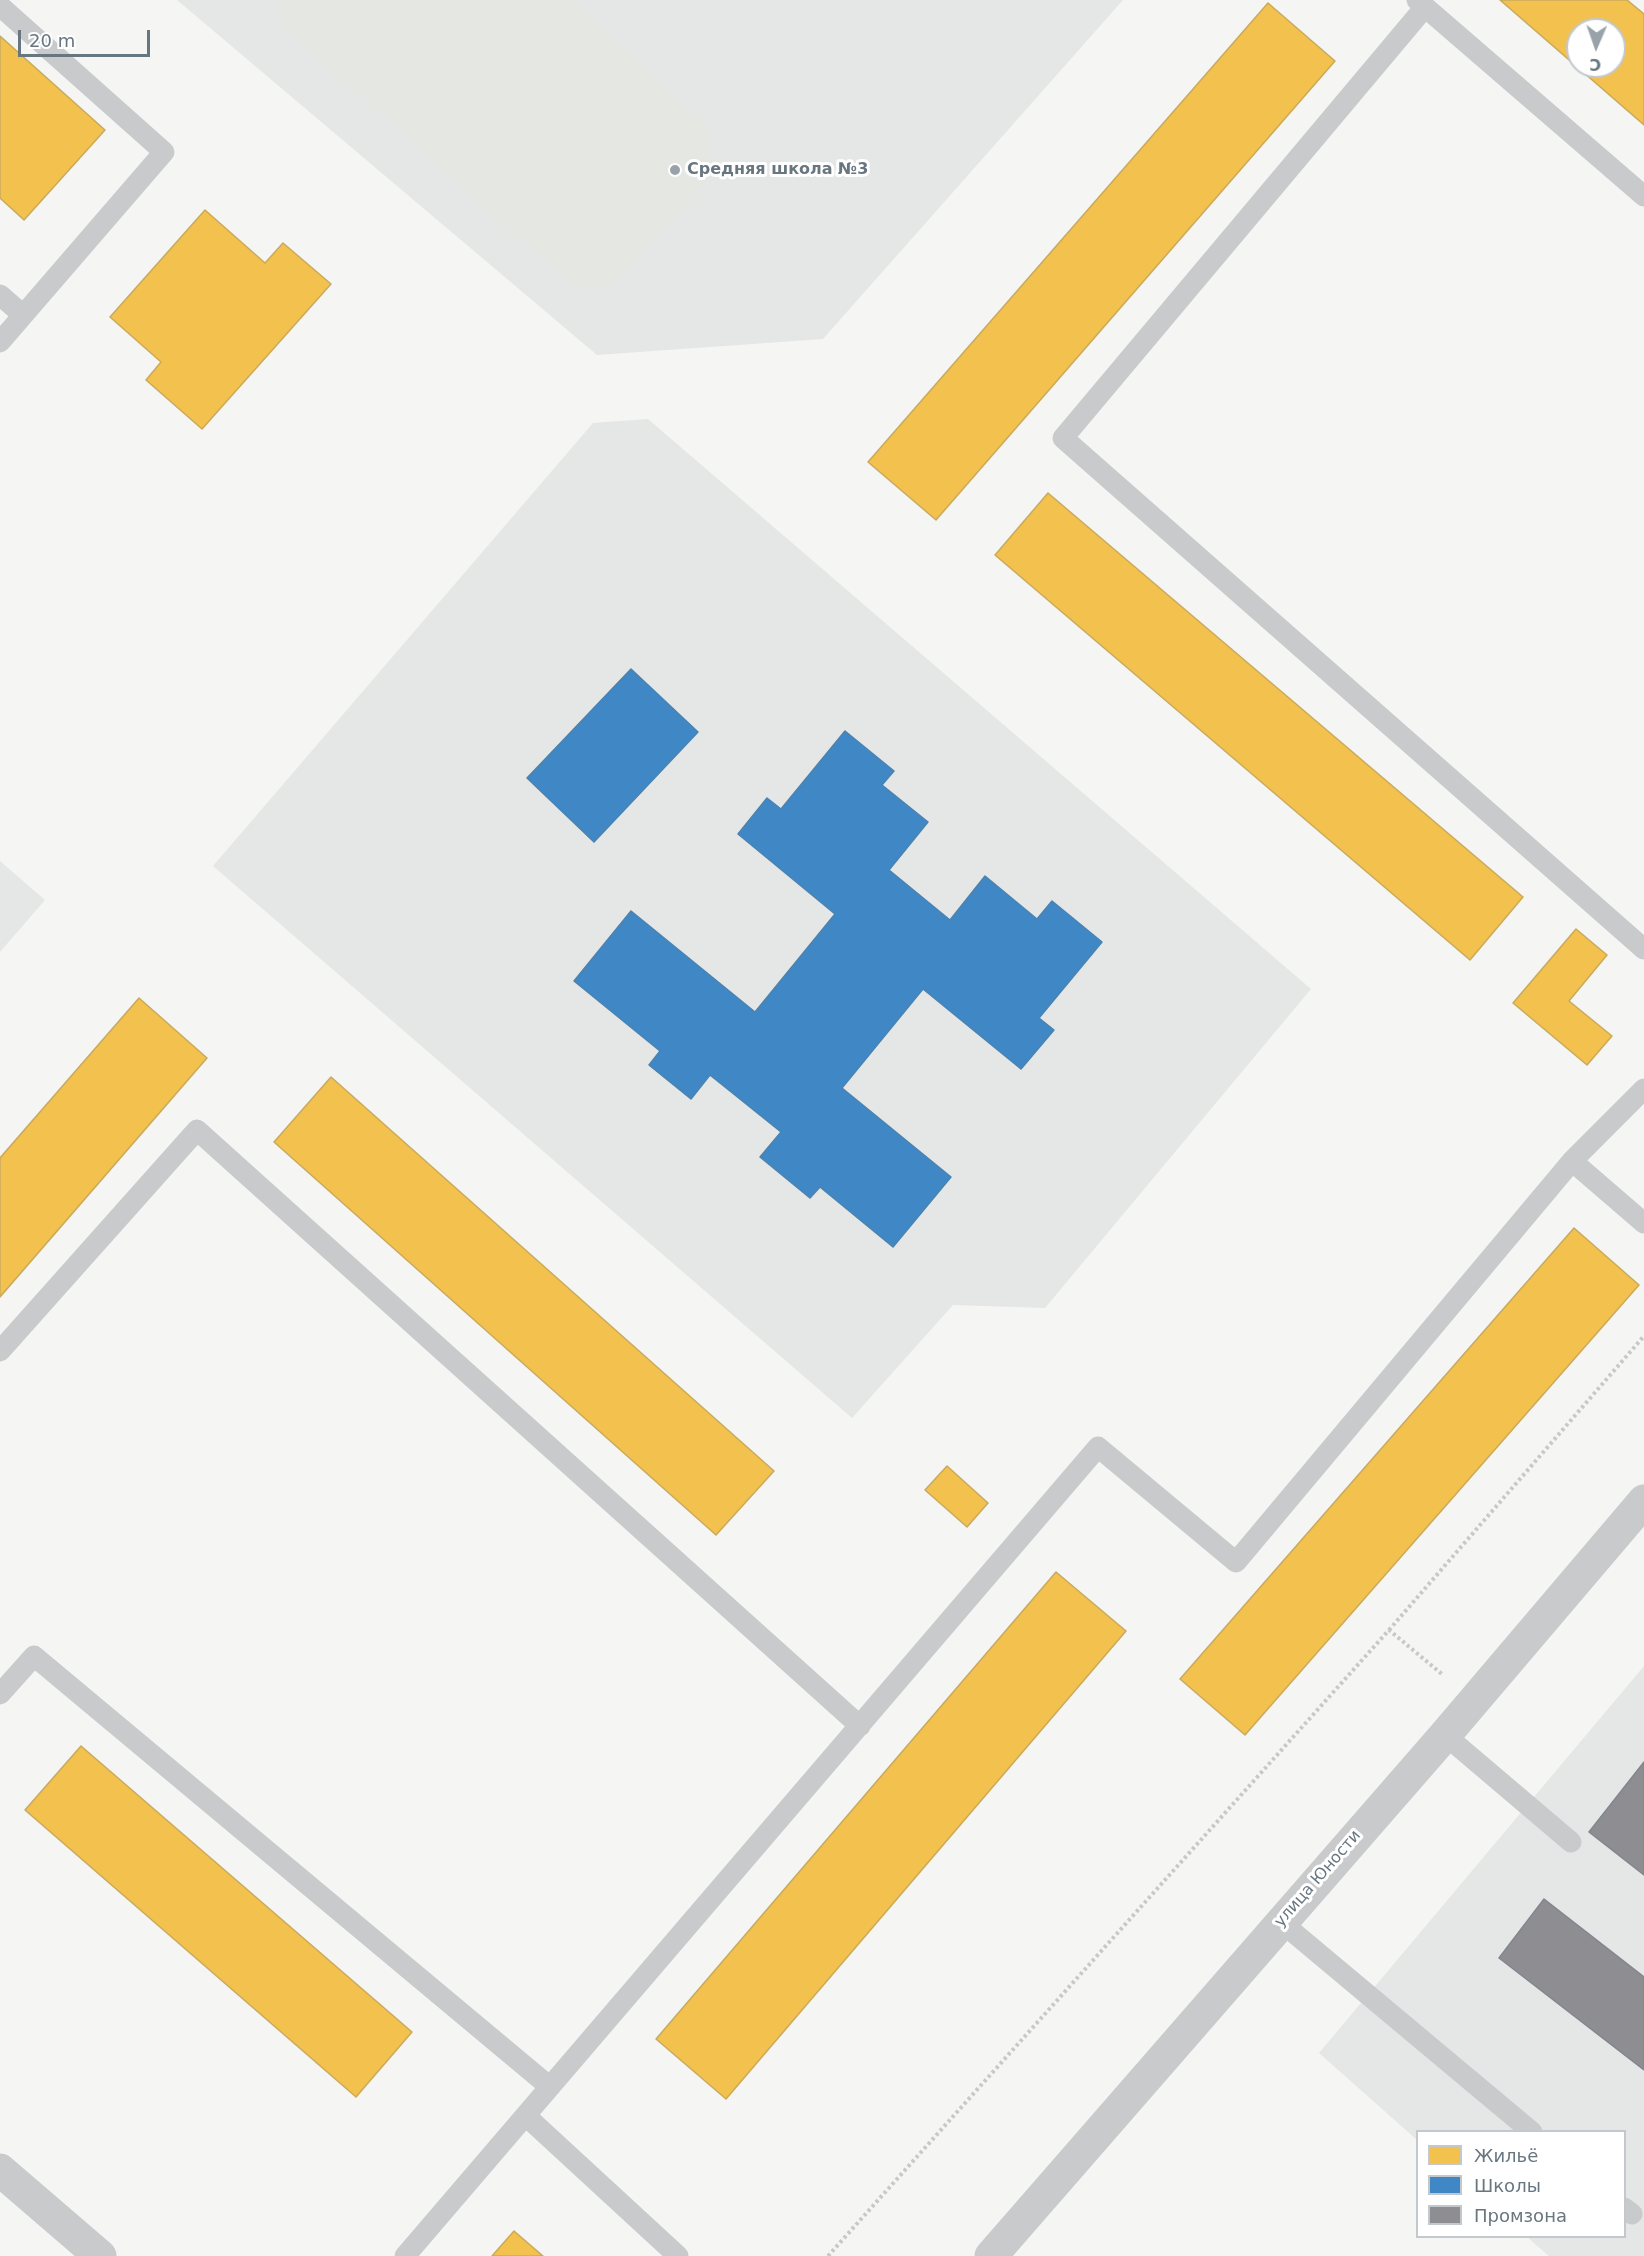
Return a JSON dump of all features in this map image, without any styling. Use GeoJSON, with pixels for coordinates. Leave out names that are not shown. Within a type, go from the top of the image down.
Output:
{"type":"FeatureCollection","features":[{"type":"Feature","properties":{"kind":"street","name":"улица Юности"},"geometry":{"type":"LineString","coordinates":[[991,2256],[1445,1735],[1644,1501]]}},
{"type":"Feature","properties":{"kind":"street"},"geometry":{"type":"LineString","coordinates":[[0,2170],[99,2256]]}},
{"type":"Feature","properties":{"kind":"lane"},"geometry":{"type":"LineString","coordinates":[[1644,196],[1421,4],[1063,438],[1644,949]]}},
{"type":"Feature","properties":{"kind":"lane"},"geometry":{"type":"LineString","coordinates":[[0,6],[164,152],[0,342]]}},
{"type":"Feature","properties":{"kind":"lane"},"geometry":{"type":"LineString","coordinates":[[0,295],[23,315]]}},
{"type":"Feature","properties":{"kind":"lane"},"geometry":{"type":"LineString","coordinates":[[405,2256],[1098,1447],[1236,1562],[1572,1161],[1644,1089]]}},
{"type":"Feature","properties":{"kind":"lane"},"geometry":{"type":"LineString","coordinates":[[0,1351],[197,1130],[860,1726]]}},
{"type":"Feature","properties":{"kind":"lane"},"geometry":{"type":"LineString","coordinates":[[1572,1161],[1644,1223]]}},
{"type":"Feature","properties":{"kind":"lane"},"geometry":{"type":"LineString","coordinates":[[0,1694],[34,1656],[550,2087]]}},
{"type":"Feature","properties":{"kind":"lane"},"geometry":{"type":"LineString","coordinates":[[1445,1735],[1570,1842]]}},
{"type":"Feature","properties":{"kind":"lane"},"geometry":{"type":"LineString","coordinates":[[1281,1922],[1530,2130]]}},
{"type":"Feature","properties":{"kind":"lane"},"geometry":{"type":"LineString","coordinates":[[526,2116],[678,2256]]}},
{"type":"Feature","properties":{"kind":"path"},"geometry":{"type":"LineString","coordinates":[[828,2256],[1389,1630],[1644,1336]]}},
{"type":"Feature","properties":{"kind":"path"},"geometry":{"type":"LineString","coordinates":[[1389,1630],[1474,1700]]}},
{"type":"Feature","properties":{"kind":"shaded area","name":"Средняя школа №3"},"geometry":{"type":"Polygon","coordinates":[[[177,0],[1123,0],[823,339],[597,355],[177,0]]]}},
{"type":"Feature","properties":{"kind":"shaded area"},"geometry":{"type":"Polygon","coordinates":[[[278,0],[571,0],[707,124],[713,172],[610,288],[571,285],[285,29],[278,0]]]}},
{"type":"Feature","properties":{"kind":"shaded area"},"geometry":{"type":"Polygon","coordinates":[[[648,419],[1311,989],[1045,1308],[953,1305],[852,1418],[213,866],[593,423],[648,419]]]}},
{"type":"Feature","properties":{"kind":"shaded area"},"geometry":{"type":"Polygon","coordinates":[[[0,861],[45,900],[0,952],[0,861]]]}},
{"type":"Feature","properties":{"kind":"shaded area"},"geometry":{"type":"Polygon","coordinates":[[[1644,1666],[1644,2256],[1549,2256],[1528,2238],[1626,2238],[1626,2130],[1416,2130],[1416,2139],[1319,2053],[1644,1666]]]}},
{"type":"Feature","properties":{"kind":"building: Жильё"},"geometry":{"type":"Polygon","coordinates":[[[1500,0],[1627,0],[1644,14],[1644,125],[1590,78],[1626,78],[1626,18],[1566,18],[1566,57],[1500,0]]]}},
{"type":"Feature","properties":{"kind":"building: Жильё"},"geometry":{"type":"Polygon","coordinates":[[[1268,3],[1335,61],[936,520],[868,462],[1268,3]]]}},
{"type":"Feature","properties":{"kind":"building: Жильё"},"geometry":{"type":"Polygon","coordinates":[[[0,36],[105,130],[24,220],[0,198],[0,36]]]}},
{"type":"Feature","properties":{"kind":"building: Жильё"},"geometry":{"type":"Polygon","coordinates":[[[205,210],[265,263],[283,243],[331,284],[202,429],[146,380],[161,362],[110,317],[205,210]]]}},
{"type":"Feature","properties":{"kind":"building: Жильё"},"geometry":{"type":"Polygon","coordinates":[[[1048,493],[1523,897],[1470,960],[995,555],[1048,493]]]}},
{"type":"Feature","properties":{"kind":"building: Жильё"},"geometry":{"type":"Polygon","coordinates":[[[1576,929],[1607,955],[1569,1001],[1612,1036],[1587,1065],[1513,1003],[1576,929]]]}},
{"type":"Feature","properties":{"kind":"building: Жильё"},"geometry":{"type":"Polygon","coordinates":[[[139,998],[207,1058],[0,1297],[0,1158],[139,998]]]}},
{"type":"Feature","properties":{"kind":"building: Жильё"},"geometry":{"type":"Polygon","coordinates":[[[331,1077],[774,1471],[716,1535],[274,1142],[331,1077]]]}},
{"type":"Feature","properties":{"kind":"building: Жильё"},"geometry":{"type":"Polygon","coordinates":[[[1574,1228],[1639,1285],[1245,1735],[1180,1679],[1574,1228]]]}},
{"type":"Feature","properties":{"kind":"building: Жильё"},"geometry":{"type":"Polygon","coordinates":[[[947,1466],[988,1503],[967,1527],[925,1490],[947,1466]]]}},
{"type":"Feature","properties":{"kind":"building: Жильё"},"geometry":{"type":"Polygon","coordinates":[[[1056,1572],[1126,1631],[726,2099],[656,2039],[1056,1572]]]}},
{"type":"Feature","properties":{"kind":"building: Жильё"},"geometry":{"type":"Polygon","coordinates":[[[81,1746],[412,2032],[356,2097],[25,1810],[81,1746]]]}},
{"type":"Feature","properties":{"kind":"building: Жильё"},"geometry":{"type":"Polygon","coordinates":[[[514,2231],[543,2256],[492,2256],[514,2231]]]}},
{"type":"Feature","properties":{"kind":"building: Школы"},"geometry":{"type":"Polygon","coordinates":[[[631,669],[698,732],[594,842],[527,778],[631,669]]]}},
{"type":"Feature","properties":{"kind":"building: Школы"},"geometry":{"type":"Polygon","coordinates":[[[845,731],[894,771],[882,785],[928,822],[889,870],[950,920],[985,876],[1037,919],[1052,901],[1102,942],[1039,1018],[1054,1030],[1021,1069],[923,989],[842,1088],[951,1177],[893,1247],[820,1187],[810,1198],[760,1157],[781,1132],[710,1075],[691,1099],[649,1065],[660,1051],[574,981],[631,911],[755,1012],[835,914],[738,834],[767,798],[781,809],[845,731]]]}},
{"type":"Feature","properties":{"kind":"building: Промзона"},"geometry":{"type":"Polygon","coordinates":[[[1644,1762],[1644,1875],[1589,1832],[1644,1762]]]}},
{"type":"Feature","properties":{"kind":"building: Промзона"},"geometry":{"type":"Polygon","coordinates":[[[1544,1899],[1644,1977],[1644,2070],[1499,1958],[1544,1899]]]}},
{"type":"Feature","properties":{"kind":"place","name":"Средняя школа №3"},"geometry":{"type":"Point","coordinates":[675,170]}}]}
